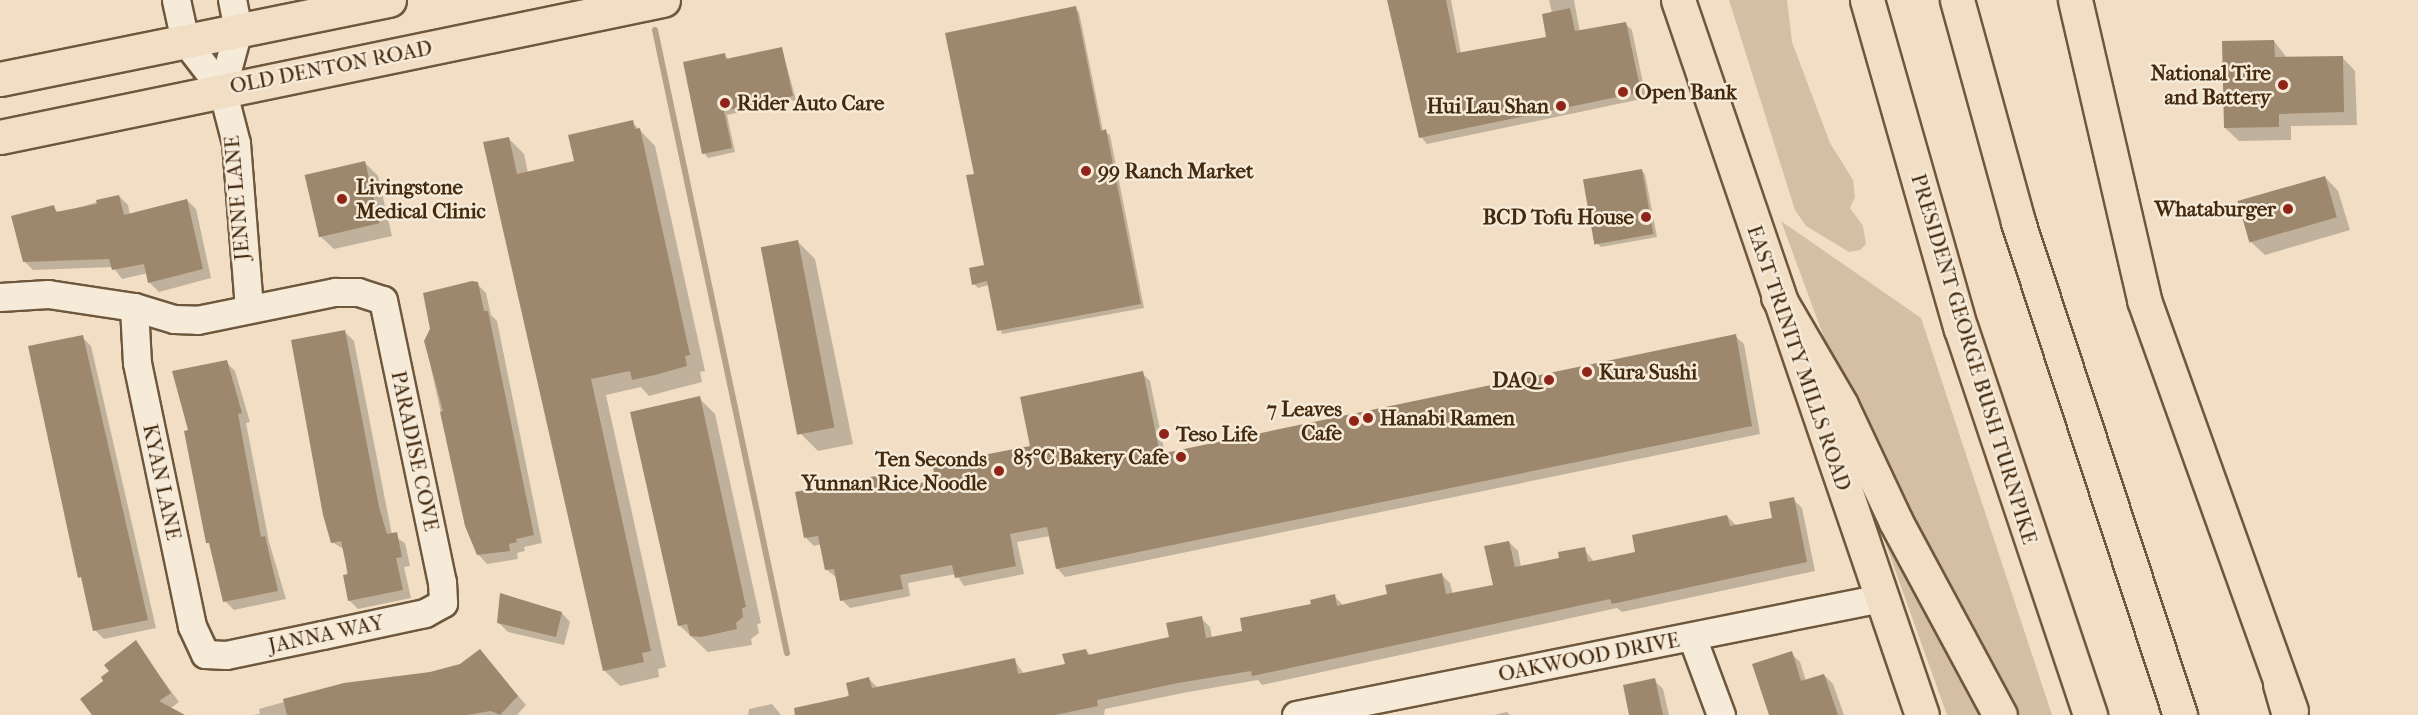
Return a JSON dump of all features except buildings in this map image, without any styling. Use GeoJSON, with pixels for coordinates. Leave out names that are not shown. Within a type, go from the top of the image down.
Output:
{"type":"FeatureCollection","features":[{"type":"Feature","properties":{"kind":"main road"},"geometry":{"type":"LineString","coordinates":[[0,79],[185,41],[235,15],[389,0]]}},
{"type":"Feature","properties":{"kind":"main road","name":"OLD DENTON ROAD"},"geometry":{"type":"LineString","coordinates":[[0,137],[222,89],[663,0]]}},
{"type":"Feature","properties":{"kind":"main road","name":"EAST TRINITY MILLS ROAD"},"geometry":{"type":"LineString","coordinates":[[1678,0],[1922,715]]}},
{"type":"Feature","properties":{"kind":"main road","name":"PRESIDENT GEORGE BUSH TURNPIKE"},"geometry":{"type":"LineString","coordinates":[[1867,0],[1961,329],[2090,715]]}},
{"type":"Feature","properties":{"kind":"main road"},"geometry":{"type":"LineString","coordinates":[[1957,0],[2018,222],[2180,715]]}},
{"type":"Feature","properties":{"kind":"main road"},"geometry":{"type":"LineString","coordinates":[[2075,0],[2144,300],[2290,715]]}},
{"type":"Feature","properties":{"kind":"main road"},"geometry":{"type":"LineString","coordinates":[[1778,297],[1841,405],[1896,522],[2000,715]]}},
{"type":"Feature","properties":{"kind":"street"},"geometry":{"type":"LineString","coordinates":[[176,0],[185,41],[222,89]]}},
{"type":"Feature","properties":{"kind":"street"},"geometry":{"type":"LineString","coordinates":[[222,89],[235,15]]}},
{"type":"Feature","properties":{"kind":"street","name":"JENNE LANE"},"geometry":{"type":"LineString","coordinates":[[222,89],[236,142],[249,308]]}},
{"type":"Feature","properties":{"kind":"street","name":"PARADISE COVE"},"geometry":{"type":"LineString","coordinates":[[249,308],[335,292],[358,292],[383,300],[442,582],[443,603]]}},
{"type":"Feature","properties":{"kind":"street"},"geometry":{"type":"LineString","coordinates":[[0,297],[48,294],[134,307],[174,319],[197,320],[249,308]]}},
{"type":"Feature","properties":{"kind":"street","name":"KYAN LANE"},"geometry":{"type":"LineString","coordinates":[[134,307],[137,363],[192,626],[206,654]]}},
{"type":"Feature","properties":{"kind":"street","name":"OAKWOOD DRIVE"},"geometry":{"type":"LineString","coordinates":[[1296,715],[1409,704],[1692,637],[1881,598]]}},
{"type":"Feature","properties":{"kind":"street","name":"JANNA WAY"},"geometry":{"type":"LineString","coordinates":[[206,654],[226,655],[414,615],[443,603]]}},
{"type":"Feature","properties":{"kind":"street"},"geometry":{"type":"LineString","coordinates":[[1692,637],[1721,715]]}},
{"type":"Feature","properties":{"kind":"shaded area"},"geometry":{"type":"Polygon","coordinates":[[[1729,0],[1787,0],[1792,42],[1830,143],[1853,180],[1855,197],[1850,208],[1863,226],[1866,244],[1860,250],[1849,252],[1806,226],[1795,210],[1729,0]]]}},
{"type":"Feature","properties":{"kind":"shaded area"},"geometry":{"type":"Polygon","coordinates":[[[1781,221],[1921,318],[2052,715],[2011,715],[1833,362],[1781,221]]]}},
{"type":"Feature","properties":{"kind":"shaded area"},"geometry":{"type":"Polygon","coordinates":[[[1860,472],[1986,715],[1947,715],[1860,472]]]}},
{"type":"Feature","properties":{"kind":"waterway"},"geometry":{"type":"LineString","coordinates":[[655,30],[787,653]]}},
{"type":"Feature","properties":{"kind":"place","name":"National Tire and Battery"},"geometry":{"type":"Point","coordinates":[2283,85]}},
{"type":"Feature","properties":{"kind":"place","name":"Open Bank"},"geometry":{"type":"Point","coordinates":[1623,92]}},
{"type":"Feature","properties":{"kind":"place","name":"Rider Auto Care"},"geometry":{"type":"Point","coordinates":[725,103]}},
{"type":"Feature","properties":{"kind":"place","name":"Hui Lau Shan"},"geometry":{"type":"Point","coordinates":[1561,106]}},
{"type":"Feature","properties":{"kind":"place","name":"99 Ranch Market"},"geometry":{"type":"Point","coordinates":[1086,171]}},
{"type":"Feature","properties":{"kind":"place","name":"Livingstone Medical Clinic"},"geometry":{"type":"Point","coordinates":[342,199]}},
{"type":"Feature","properties":{"kind":"place","name":"Whataburger"},"geometry":{"type":"Point","coordinates":[2288,209]}},
{"type":"Feature","properties":{"kind":"place","name":"BCD Tofu House"},"geometry":{"type":"Point","coordinates":[1646,217]}},
{"type":"Feature","properties":{"kind":"place","name":"Kura Sushi"},"geometry":{"type":"Point","coordinates":[1587,372]}},
{"type":"Feature","properties":{"kind":"place","name":"DAQ"},"geometry":{"type":"Point","coordinates":[1549,380]}},
{"type":"Feature","properties":{"kind":"place","name":"Hanabi Ramen"},"geometry":{"type":"Point","coordinates":[1368,418]}},
{"type":"Feature","properties":{"kind":"place","name":"7 Leaves Cafe"},"geometry":{"type":"Point","coordinates":[1354,421]}},
{"type":"Feature","properties":{"kind":"place","name":"Teso Life"},"geometry":{"type":"Point","coordinates":[1164,434]}},
{"type":"Feature","properties":{"kind":"place","name":"85°C Bakery Cafe"},"geometry":{"type":"Point","coordinates":[1181,457]}},
{"type":"Feature","properties":{"kind":"place","name":"Ten Seconds Yunnan Rice Noodle"},"geometry":{"type":"Point","coordinates":[999,471]}}]}
